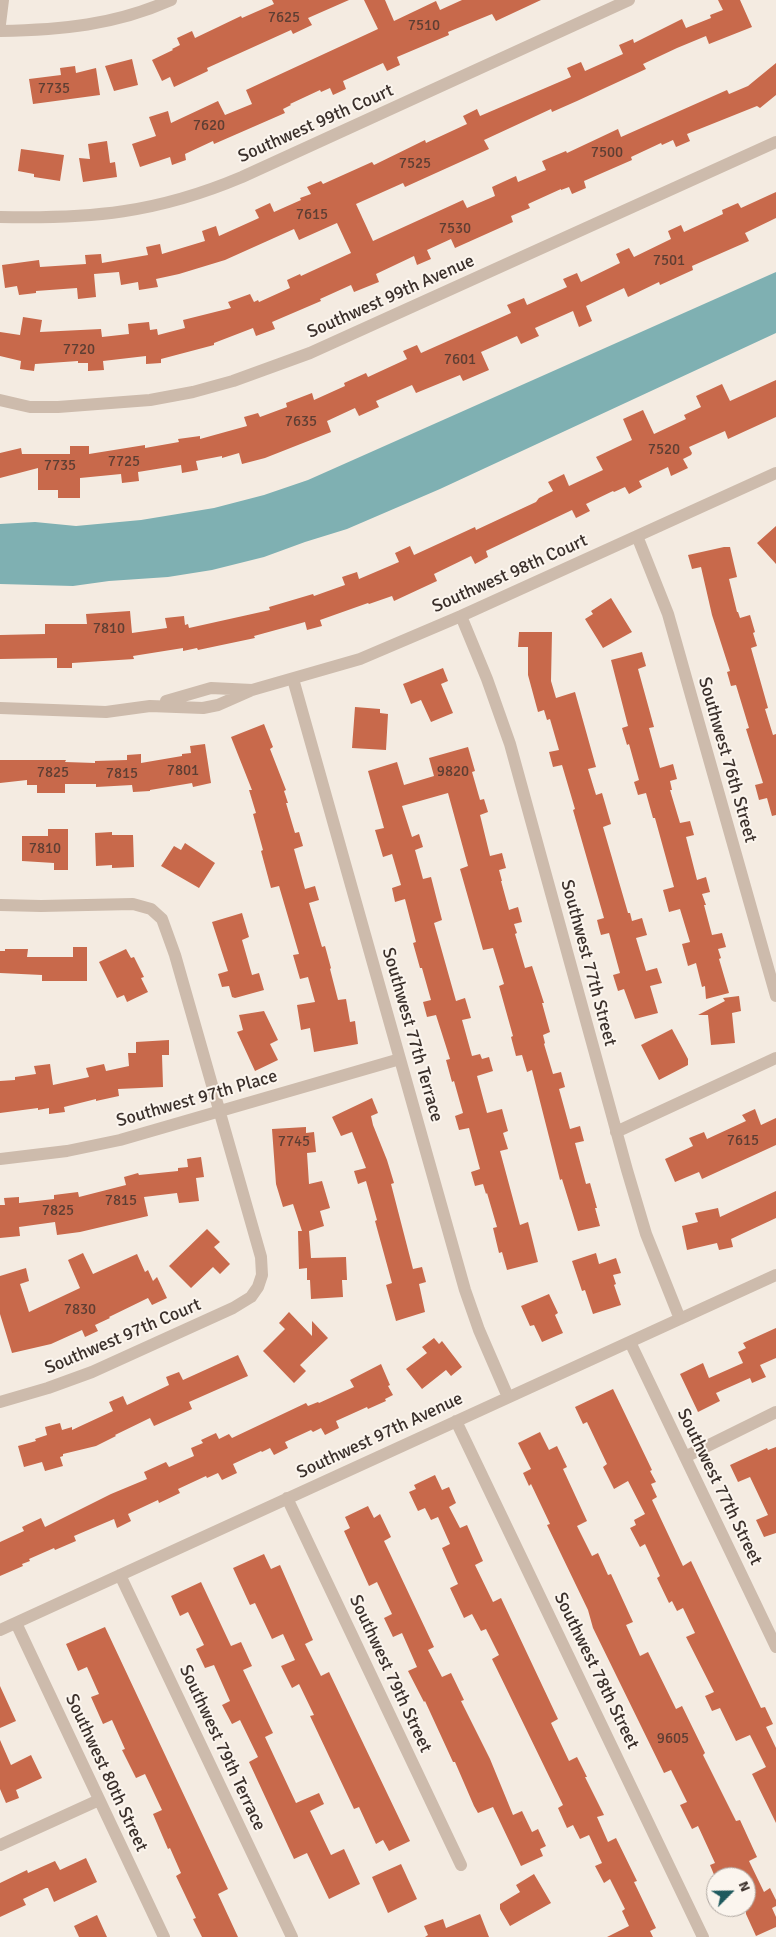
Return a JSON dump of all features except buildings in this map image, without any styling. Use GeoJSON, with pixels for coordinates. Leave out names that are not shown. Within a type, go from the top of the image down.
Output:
{"type":"FeatureCollection","features":[{"type":"Feature","properties":{"kind":"street"},"geometry":{"type":"LineString","coordinates":[[0,24],[3,0]]}},
{"type":"Feature","properties":{"kind":"street"},"geometry":{"type":"LineString","coordinates":[[0,31],[49,29],[103,23],[171,0]]}},
{"type":"Feature","properties":{"kind":"street","name":"Southwest 99th Court"},"geometry":{"type":"LineString","coordinates":[[0,217],[51,218],[104,214],[151,207],[191,196],[242,177],[629,0]]}},
{"type":"Feature","properties":{"kind":"street","name":"Southwest 99th Avenue"},"geometry":{"type":"LineString","coordinates":[[2,400],[30,407],[88,406],[119,403],[193,392],[254,375],[319,349],[776,142]]}},
{"type":"Feature","properties":{"kind":"street","name":"Southwest 98th Court"},"geometry":{"type":"LineString","coordinates":[[150,706],[218,706],[252,690],[360,659],[460,616],[776,473]]}},
{"type":"Feature","properties":{"kind":"street","name":"Southwest 76th Street"},"geometry":{"type":"LineString","coordinates":[[637,536],[668,614],[776,996]]}},
{"type":"Feature","properties":{"kind":"street","name":"Southwest 77th Street"},"geometry":{"type":"LineString","coordinates":[[460,616],[487,679],[510,744],[616,1132],[646,1234],[680,1319]]}},
{"type":"Feature","properties":{"kind":"street","name":"Southwest 77th Terrace"},"geometry":{"type":"LineString","coordinates":[[294,679],[465,1290],[479,1330],[508,1397]]}},
{"type":"Feature","properties":{"kind":"street","name":"Southwest 98th Court"},"geometry":{"type":"LineString","coordinates":[[0,708],[106,712],[150,706],[211,688],[252,690]]}},
{"type":"Feature","properties":{"kind":"street"},"geometry":{"type":"LineString","coordinates":[[0,906],[133,904],[152,909],[162,919],[175,954],[219,1112]]}},
{"type":"Feature","properties":{"kind":"street"},"geometry":{"type":"LineString","coordinates":[[616,1132],[776,1058]]}},
{"type":"Feature","properties":{"kind":"street","name":"Southwest 97th Place"},"geometry":{"type":"LineString","coordinates":[[0,1160],[93,1146],[219,1112],[400,1059]]}},
{"type":"Feature","properties":{"kind":"street","name":"Southwest 97th Court"},"geometry":{"type":"LineString","coordinates":[[0,1402],[48,1388],[92,1372],[243,1303],[255,1292],[262,1275],[261,1257],[219,1112]]}},
{"type":"Feature","properties":{"kind":"street","name":"Southwest 97th Avenue"},"geometry":{"type":"LineString","coordinates":[[0,1630],[776,1275]]}},
{"type":"Feature","properties":{"kind":"street","name":"Southwest 77th Street"},"geometry":{"type":"LineString","coordinates":[[630,1342],[776,1647]]}},
{"type":"Feature","properties":{"kind":"street"},"geometry":{"type":"LineString","coordinates":[[685,1457],[776,1412]]}},
{"type":"Feature","properties":{"kind":"street","name":"Southwest 78th Street"},"geometry":{"type":"LineString","coordinates":[[456,1421],[703,1937]]}},
{"type":"Feature","properties":{"kind":"street","name":"Southwest 79th Street"},"geometry":{"type":"LineString","coordinates":[[287,1498],[461,1865]]}},
{"type":"Feature","properties":{"kind":"street","name":"Southwest 79th Terrace"},"geometry":{"type":"LineString","coordinates":[[120,1575],[292,1937]]}},
{"type":"Feature","properties":{"kind":"street","name":"Southwest 80th Street"},"geometry":{"type":"LineString","coordinates":[[16,1623],[164,1937]]}},
{"type":"Feature","properties":{"kind":"street"},"geometry":{"type":"LineString","coordinates":[[0,1845],[99,1800]]}},
{"type":"Feature","properties":{"kind":"water"},"geometry":{"type":"Polygon","coordinates":[[[776,272],[776,333],[440,489],[347,529],[264,557],[212,570],[168,577],[109,581],[73,586],[0,584],[0,524],[35,522],[76,526],[141,520],[214,508],[264,495],[308,480],[776,272]]]}}]}
